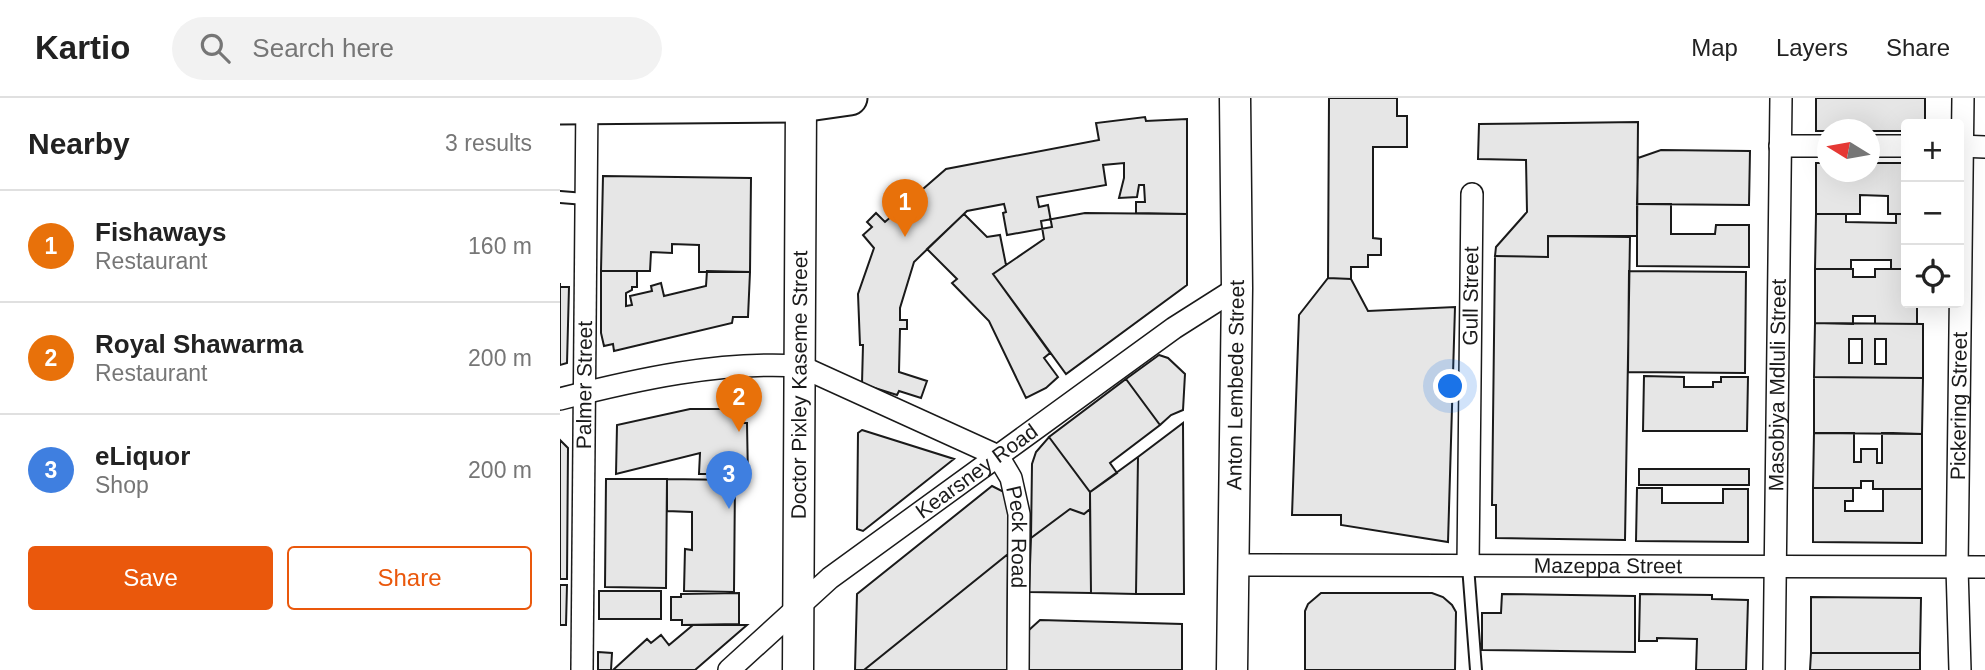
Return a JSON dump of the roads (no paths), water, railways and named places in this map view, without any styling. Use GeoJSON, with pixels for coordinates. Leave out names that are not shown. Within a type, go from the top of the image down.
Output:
{"type":"FeatureCollection","features":[{"type":"Feature","properties":{"kind":"main road","name":"Anton Lembede Street"},"geometry":{"type":"LineString","coordinates":[[1232,670],[1237,288],[1235,98]]}},
{"type":"Feature","properties":{"kind":"main road"},"geometry":{"type":"LineString","coordinates":[[578,104],[821,100]]}},
{"type":"Feature","properties":{"kind":"main road","name":"Doctor Pixley Kaseme Street"},"geometry":{"type":"LineString","coordinates":[[798,670],[800,366],[821,100]]}},
{"type":"Feature","properties":{"kind":"street","name":"Masobiya Mdluli Street"},"geometry":{"type":"LineString","coordinates":[[1774,670],[1781,98]]}},
{"type":"Feature","properties":{"kind":"street","name":"Pickering Street"},"geometry":{"type":"LineString","coordinates":[[1962,119],[1963,98]]}},
{"type":"Feature","properties":{"kind":"street","name":"Palmer Street"},"geometry":{"type":"LineString","coordinates":[[578,104],[585,198],[582,670]]}},
{"type":"Feature","properties":{"kind":"street"},"geometry":{"type":"LineString","coordinates":[[1780,146],[1817,146]]}},
{"type":"Feature","properties":{"kind":"street"},"geometry":{"type":"LineString","coordinates":[[1880,146],[1901,146]]}},
{"type":"Feature","properties":{"kind":"street"},"geometry":{"type":"LineString","coordinates":[[1964,146],[1985,146]]}},
{"type":"Feature","properties":{"kind":"street","name":"Pickering Street"},"geometry":{"type":"LineString","coordinates":[[1960,670],[1957,567],[1961,182]]}},
{"type":"Feature","properties":{"kind":"street","name":"Gull Street"},"geometry":{"type":"LineString","coordinates":[[1468,566],[1472,194]]}},
{"type":"Feature","properties":{"kind":"street","name":"Kearsney Road"},"geometry":{"type":"LineString","coordinates":[[729,670],[830,578],[1174,328],[1237,288]]}},
{"type":"Feature","properties":{"kind":"street"},"geometry":{"type":"LineString","coordinates":[[560,399],[727,367],[767,364],[800,366]]}},
{"type":"Feature","properties":{"kind":"street","name":"Peck Road"},"geometry":{"type":"LineString","coordinates":[[800,366],[998,456],[1011,478],[1019,514],[1018,670]]}},
{"type":"Feature","properties":{"kind":"street","name":"Mazeppa Street"},"geometry":{"type":"LineString","coordinates":[[1232,565],[1985,567]]}},
{"type":"Feature","properties":{"kind":"lane"},"geometry":{"type":"LineString","coordinates":[[560,198],[585,198]]}},
{"type":"Feature","properties":{"kind":"lane"},"geometry":{"type":"LineString","coordinates":[[1468,566],[1476,670]]}},
{"type":"Feature","properties":{"kind":"place","name":"Fishaways"},"geometry":{"type":"Point","coordinates":[905,237]}},
{"type":"Feature","properties":{"kind":"place","name":"Royal Shawarma"},"geometry":{"type":"Point","coordinates":[739,432]}},
{"type":"Feature","properties":{"kind":"place","name":"eLiquor"},"geometry":{"type":"Point","coordinates":[729,509]}}]}
